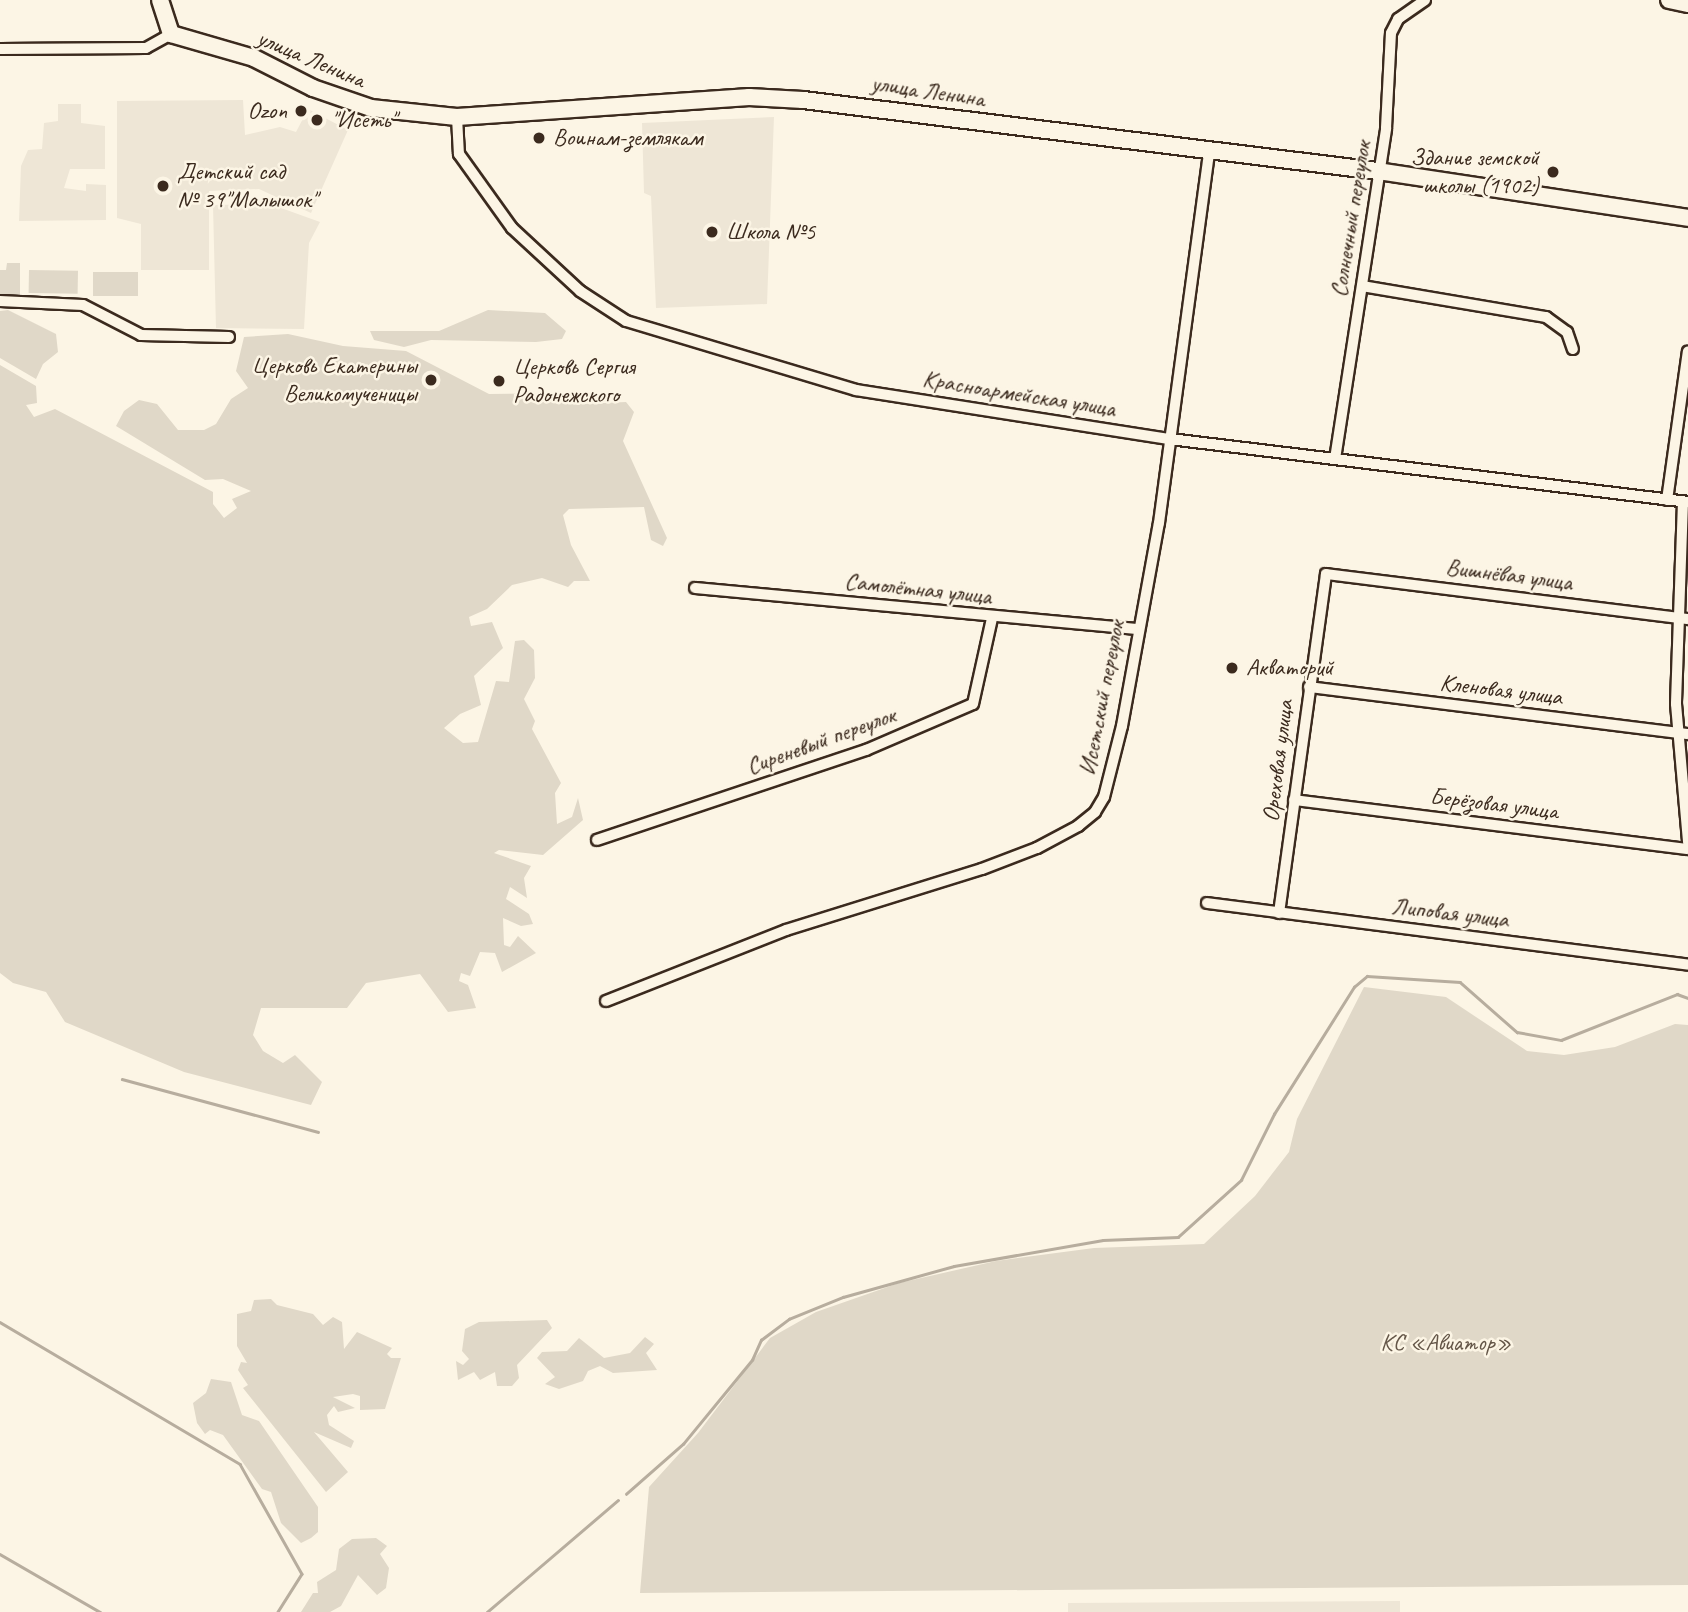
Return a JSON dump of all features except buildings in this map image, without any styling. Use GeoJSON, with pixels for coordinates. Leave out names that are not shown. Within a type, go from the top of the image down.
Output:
{"type":"FeatureCollection","features":[{"type":"Feature","properties":{"kind":"street","name":"Солнечный переулок"},"geometry":{"type":"LineString","coordinates":[[1335,459],[1386,128],[1391,33],[1398,19],[1425,0]]}},
{"type":"Feature","properties":{"kind":"street"},"geometry":{"type":"LineString","coordinates":[[1669,0],[1688,4]]}},
{"type":"Feature","properties":{"kind":"street"},"geometry":{"type":"LineString","coordinates":[[0,49],[146,48],[170,34],[162,6]]}},
{"type":"Feature","properties":{"kind":"street","name":"улица Ленина"},"geometry":{"type":"LineString","coordinates":[[170,34],[254,58],[349,102],[457,117],[749,97],[868,105],[1209,152],[1378,171],[1688,218]]}},
{"type":"Feature","properties":{"kind":"street","name":"Красноармейская улица"},"geometry":{"type":"LineString","coordinates":[[457,117],[459,155],[512,228],[580,291],[625,321],[856,390],[1170,439],[1686,502]]}},
{"type":"Feature","properties":{"kind":"street","name":"Исетский переулок"},"geometry":{"type":"LineString","coordinates":[[606,1001],[786,930],[982,869],[1078,826],[1104,796],[1122,726],[1137,629],[1159,523],[1209,152]]}},
{"type":"Feature","properties":{"kind":"street"},"geometry":{"type":"LineString","coordinates":[[1362,286],[1546,317],[1567,332],[1573,349]]}},
{"type":"Feature","properties":{"kind":"street"},"geometry":{"type":"LineString","coordinates":[[0,300],[83,305],[141,335],[229,337]]}},
{"type":"Feature","properties":{"kind":"street"},"geometry":{"type":"LineString","coordinates":[[1667,500],[1688,351]]}},
{"type":"Feature","properties":{"kind":"street"},"geometry":{"type":"LineString","coordinates":[[1686,502],[1682,618],[1688,842]]}},
{"type":"Feature","properties":{"kind":"street","name":"Вишнёвая улица"},"geometry":{"type":"LineString","coordinates":[[1326,574],[1682,618]]}},
{"type":"Feature","properties":{"kind":"street","name":"Ореховая улица"},"geometry":{"type":"LineString","coordinates":[[1279,912],[1326,574]]}},
{"type":"Feature","properties":{"kind":"street","name":"Самолётная улица"},"geometry":{"type":"LineString","coordinates":[[695,588],[992,618],[1137,629]]}},
{"type":"Feature","properties":{"kind":"street","name":"Сиреневый переулок"},"geometry":{"type":"LineString","coordinates":[[597,840],[866,750],[973,704],[992,618]]}},
{"type":"Feature","properties":{"kind":"street","name":"Кленовая улица"},"geometry":{"type":"LineString","coordinates":[[1309,687],[1683,733]]}},
{"type":"Feature","properties":{"kind":"street","name":"Берёзовая улица"},"geometry":{"type":"LineString","coordinates":[[1294,800],[1688,849]]}},
{"type":"Feature","properties":{"kind":"street","name":"Липовая улица"},"geometry":{"type":"LineString","coordinates":[[1207,903],[1688,965]]}},
{"type":"Feature","properties":{"kind":"shaded area"},"geometry":{"type":"Polygon","coordinates":[[[243,100],[245,135],[280,127],[296,132],[308,109],[348,130],[311,213],[259,189],[209,191],[209,270],[141,270],[141,224],[117,218],[117,101],[243,100]]]}},
{"type":"Feature","properties":{"kind":"shaded area"},"geometry":{"type":"Polygon","coordinates":[[[58,104],[81,104],[81,123],[105,126],[105,169],[70,169],[64,188],[86,191],[86,184],[106,185],[106,220],[19,221],[21,166],[28,150],[42,149],[44,123],[58,121],[58,104]]]}},
{"type":"Feature","properties":{"kind":"shaded area","name":"Школа №5"},"geometry":{"type":"Polygon","coordinates":[[[774,117],[767,304],[656,308],[651,196],[644,193],[642,123],[774,117]]]}},
{"type":"Feature","properties":{"kind":"shaded area"},"geometry":{"type":"Polygon","coordinates":[[[270,204],[320,222],[309,243],[304,329],[216,328],[213,205],[270,204]]]}},
{"type":"Feature","properties":{"kind":"shaded area"},"geometry":{"type":"Polygon","coordinates":[[[1400,1601],[1400,1612],[1068,1612],[1068,1603],[1400,1601]]]}},
{"type":"Feature","properties":{"kind":"green space"},"geometry":{"type":"Polygon","coordinates":[[[7,263],[20,263],[20,295],[0,295],[0,270],[6,270],[7,263]]]}},
{"type":"Feature","properties":{"kind":"green space"},"geometry":{"type":"Polygon","coordinates":[[[29,270],[78,271],[78,294],[29,293],[29,270]]]}},
{"type":"Feature","properties":{"kind":"green space"},"geometry":{"type":"Polygon","coordinates":[[[93,272],[138,272],[138,296],[93,296],[93,272]]]}},
{"type":"Feature","properties":{"kind":"green space"},"geometry":{"type":"Polygon","coordinates":[[[8,310],[56,334],[58,352],[43,364],[36,379],[0,358],[0,311],[8,310]]]}},
{"type":"Feature","properties":{"kind":"green space"},"geometry":{"type":"Polygon","coordinates":[[[488,310],[545,313],[566,331],[562,339],[536,342],[431,340],[404,347],[374,340],[370,331],[439,331],[488,310]]]}},
{"type":"Feature","properties":{"kind":"green space"},"geometry":{"type":"Polygon","coordinates":[[[288,334],[343,346],[406,351],[489,394],[567,393],[582,404],[626,402],[634,412],[623,441],[667,538],[663,546],[651,540],[644,507],[569,509],[563,515],[571,545],[590,581],[574,581],[568,587],[542,578],[512,585],[487,609],[469,617],[471,626],[492,622],[503,648],[474,676],[481,705],[460,714],[444,728],[463,743],[478,742],[496,681],[509,682],[515,641],[524,640],[534,650],[535,678],[524,699],[535,721],[532,729],[561,783],[555,793],[557,824],[572,817],[578,798],[583,820],[543,855],[499,850],[494,853],[531,866],[524,878],[527,898],[510,887],[506,899],[529,914],[533,924],[521,926],[503,918],[504,945],[510,947],[518,936],[536,953],[502,972],[495,953],[480,952],[470,976],[461,973],[459,981],[468,985],[476,1008],[448,1012],[420,974],[366,983],[347,1008],[261,1008],[253,1035],[263,1051],[283,1063],[295,1055],[322,1082],[311,1105],[184,1072],[65,1022],[46,992],[13,983],[0,973],[0,365],[36,386],[37,403],[26,405],[34,417],[55,409],[213,492],[213,504],[224,518],[237,508],[232,499],[251,491],[223,479],[205,480],[116,426],[124,411],[139,400],[157,404],[178,430],[204,430],[216,424],[231,399],[248,388],[236,371],[244,337],[288,334]]]}},
{"type":"Feature","properties":{"kind":"green space","name":"КС «Авиатор»"},"geometry":{"type":"Polygon","coordinates":[[[1364,987],[1446,997],[1527,1051],[1564,1055],[1615,1047],[1675,1024],[1688,1025],[1688,1585],[640,1593],[649,1487],[698,1433],[770,1338],[816,1312],[899,1283],[996,1261],[1094,1248],[1204,1244],[1255,1196],[1289,1152],[1297,1119],[1364,987]]]}},
{"type":"Feature","properties":{"kind":"green space"},"geometry":{"type":"Polygon","coordinates":[[[271,1299],[277,1305],[313,1314],[323,1325],[333,1317],[342,1322],[344,1349],[357,1332],[392,1348],[387,1354],[391,1358],[401,1358],[385,1409],[360,1410],[360,1396],[353,1394],[333,1397],[355,1408],[338,1412],[334,1406],[327,1415],[329,1425],[354,1441],[351,1448],[314,1432],[348,1472],[326,1492],[243,1388],[248,1385],[238,1370],[241,1362],[247,1363],[237,1346],[237,1314],[251,1311],[254,1300],[271,1299]]]}},
{"type":"Feature","properties":{"kind":"green space"},"geometry":{"type":"Polygon","coordinates":[[[547,1320],[552,1328],[517,1365],[519,1378],[512,1386],[497,1386],[495,1372],[480,1380],[474,1372],[458,1380],[456,1361],[463,1365],[469,1359],[462,1351],[465,1329],[479,1322],[547,1320]]]}},
{"type":"Feature","properties":{"kind":"green space"},"geometry":{"type":"Polygon","coordinates":[[[645,1337],[654,1344],[646,1353],[657,1370],[613,1373],[600,1366],[588,1371],[583,1381],[559,1389],[545,1384],[555,1377],[537,1358],[542,1352],[567,1351],[579,1338],[604,1358],[630,1353],[645,1337]]]}},
{"type":"Feature","properties":{"kind":"green space"},"geometry":{"type":"Polygon","coordinates":[[[211,1379],[231,1382],[242,1415],[259,1421],[318,1507],[318,1532],[311,1538],[301,1543],[281,1523],[271,1492],[262,1489],[223,1435],[210,1430],[205,1434],[197,1423],[193,1403],[206,1393],[211,1379]]]}},
{"type":"Feature","properties":{"kind":"green space"},"geometry":{"type":"Polygon","coordinates":[[[376,1538],[387,1546],[380,1554],[389,1568],[386,1588],[377,1595],[358,1575],[341,1606],[330,1612],[301,1612],[313,1593],[318,1593],[317,1582],[336,1570],[339,1549],[352,1539],[376,1538]]]}},
{"type":"Feature","properties":{"kind":"waterway"},"geometry":{"type":"LineString","coordinates":[[626,1494],[683,1444],[752,1360],[761,1340],[789,1319],[843,1297],[954,1266],[1103,1240],[1178,1237],[1241,1180],[1274,1114],[1354,987],[1367,976],[1460,982],[1517,1032],[1561,1040],[1677,994],[1688,998]]}},
{"type":"Feature","properties":{"kind":"waterway"},"geometry":{"type":"LineString","coordinates":[[122,1079],[318,1132]]}},
{"type":"Feature","properties":{"kind":"waterway"},"geometry":{"type":"LineString","coordinates":[[0,1322],[240,1464],[302,1574],[278,1612]]}},
{"type":"Feature","properties":{"kind":"waterway"},"geometry":{"type":"LineString","coordinates":[[487,1612],[618,1500]]}},
{"type":"Feature","properties":{"kind":"waterway"},"geometry":{"type":"LineString","coordinates":[[0,1554],[100,1612]]}},
{"type":"Feature","properties":{"kind":"place","name":"Ozon"},"geometry":{"type":"Point","coordinates":[301,111]}},
{"type":"Feature","properties":{"kind":"place","name":"\"Исеть\""},"geometry":{"type":"Point","coordinates":[317,120]}},
{"type":"Feature","properties":{"kind":"place","name":"Воинам-землякам"},"geometry":{"type":"Point","coordinates":[539,138]}},
{"type":"Feature","properties":{"kind":"place","name":"Здание земской школы (1902)"},"geometry":{"type":"Point","coordinates":[1553,172]}},
{"type":"Feature","properties":{"kind":"place","name":"Детский сад № 39\"Малышок\""},"geometry":{"type":"Point","coordinates":[163,186]}},
{"type":"Feature","properties":{"kind":"place","name":"Школа №5"},"geometry":{"type":"Point","coordinates":[712,232]}},
{"type":"Feature","properties":{"kind":"place","name":"Церковь Екатерины Великомученицы"},"geometry":{"type":"Point","coordinates":[431,380]}},
{"type":"Feature","properties":{"kind":"place","name":"Церковь Сергия Радонежского"},"geometry":{"type":"Point","coordinates":[499,381]}},
{"type":"Feature","properties":{"kind":"place","name":"Акваторий"},"geometry":{"type":"Point","coordinates":[1232,668]}}]}
